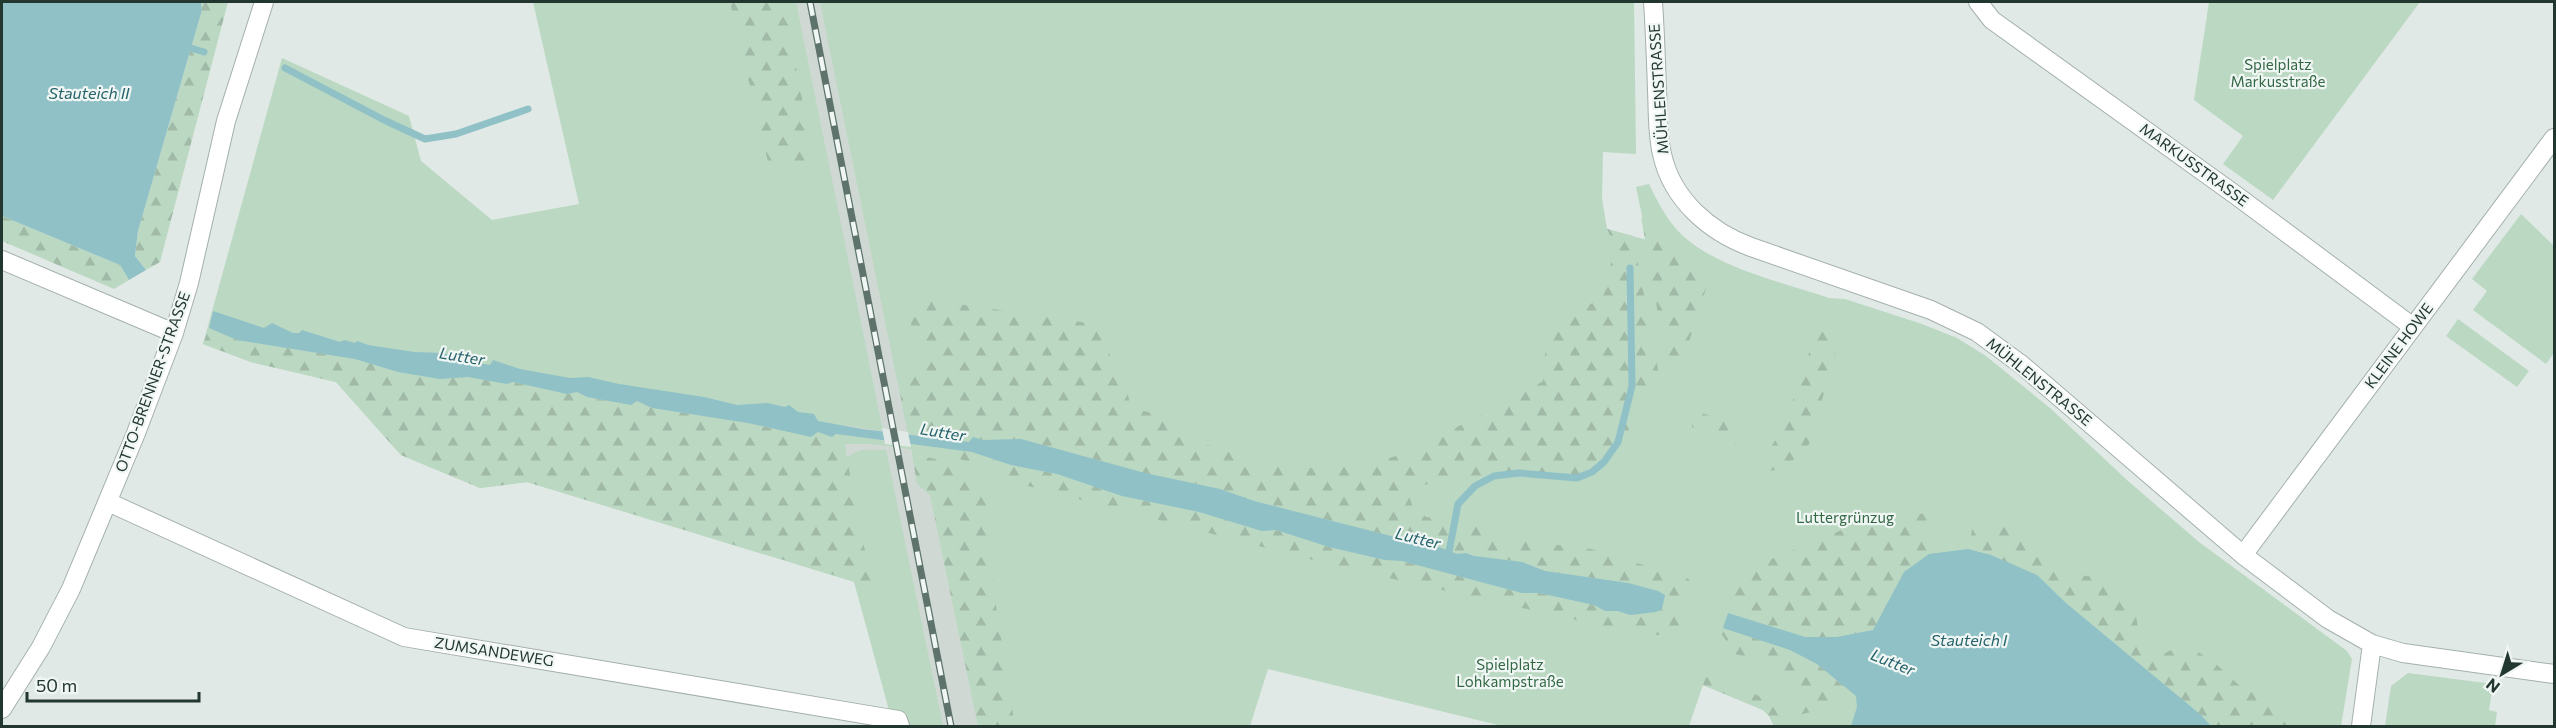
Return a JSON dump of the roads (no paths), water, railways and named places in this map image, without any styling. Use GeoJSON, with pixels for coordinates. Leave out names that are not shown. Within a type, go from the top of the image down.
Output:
{"type":"FeatureCollection","features":[{"type":"Feature","properties":{"kind":"street","name":"OTTO-BRENNER-STRASSE"},"geometry":{"type":"LineString","coordinates":[[2,709],[59,614],[108,502],[174,333],[189,284],[226,121],[264,2]]}},
{"type":"Feature","properties":{"kind":"street","name":"MÜHLENSTRASSE"},"geometry":{"type":"LineString","coordinates":[[1653,2],[1662,154],[1676,188],[1693,212],[1714,230],[1728,239],[1931,310],[1977,332],[2022,365],[2243,555],[2328,619],[2372,644],[2403,653],[2554,674]]}},
{"type":"Feature","properties":{"kind":"street","name":"MARKUSSTRASSE"},"geometry":{"type":"LineString","coordinates":[[1978,2],[1992,20],[2413,327]]}},
{"type":"Feature","properties":{"kind":"street","name":"KLEINE HOWE"},"geometry":{"type":"LineString","coordinates":[[2243,555],[2554,138]]}},
{"type":"Feature","properties":{"kind":"street"},"geometry":{"type":"LineString","coordinates":[[2,260],[174,333]]}},
{"type":"Feature","properties":{"kind":"street","name":"ZUMSANDEWEG"},"geometry":{"type":"LineString","coordinates":[[108,502],[404,637],[898,720],[900,726]]}},
{"type":"Feature","properties":{"kind":"street"},"geometry":{"type":"LineString","coordinates":[[2361,726],[2372,644]]}},
{"type":"Feature","properties":{"kind":"water","name":"Stauteich II"},"geometry":{"type":"Polygon","coordinates":[[[2,2],[201,2],[202,10],[138,231],[135,256],[146,270],[129,280],[120,265],[2,216],[2,2]]]}},
{"type":"Feature","properties":{"kind":"water"},"geometry":{"type":"Polygon","coordinates":[[[213,311],[264,328],[272,323],[293,333],[299,333],[302,330],[340,342],[344,340],[355,343],[357,341],[368,345],[414,352],[444,353],[457,359],[490,365],[493,360],[520,369],[570,378],[588,377],[737,405],[767,403],[785,407],[789,405],[798,412],[814,414],[818,421],[862,429],[969,442],[973,437],[983,440],[1021,439],[1145,473],[1220,489],[1254,501],[1395,537],[1405,542],[1418,539],[1457,554],[1466,553],[1522,562],[1545,571],[1628,583],[1665,595],[1662,609],[1656,612],[1630,615],[1618,611],[1605,611],[1594,605],[1539,593],[1522,593],[1402,561],[1385,560],[1329,547],[1276,530],[1262,531],[1199,512],[1122,496],[1057,474],[1011,465],[972,452],[836,434],[832,437],[818,432],[811,437],[748,423],[652,408],[637,401],[631,405],[587,397],[577,392],[567,394],[513,382],[507,384],[468,377],[440,379],[398,372],[355,359],[237,340],[209,328],[213,311]]]}},
{"type":"Feature","properties":{"kind":"water","name":"Stauteich I"},"geometry":{"type":"Polygon","coordinates":[[[1968,549],[1991,555],[2037,575],[2066,603],[2201,715],[2211,726],[1851,726],[1857,707],[1856,696],[1817,664],[1790,650],[1723,628],[1728,613],[1805,637],[1837,637],[1873,630],[1904,572],[1929,554],[1968,549]]]}},
{"type":"Feature","properties":{"kind":"waterway"},"geometry":{"type":"LineString","coordinates":[[184,46],[204,52]]}},
{"type":"Feature","properties":{"kind":"waterway"},"geometry":{"type":"LineString","coordinates":[[285,68],[425,139],[456,134],[528,109]]}},
{"type":"Feature","properties":{"kind":"waterway"},"geometry":{"type":"LineString","coordinates":[[1448,557],[1458,504],[1475,486],[1494,476],[1519,473],[1577,478],[1592,472],[1604,462],[1618,442],[1632,386],[1630,268]]}},
{"type":"Feature","properties":{"kind":"railway"},"geometry":{"type":"LineString","coordinates":[[810,2],[951,726]]}},
{"type":"Feature","properties":{"kind":"park label","name":"Spielplatz Markusstraße"},"geometry":{"type":"Point","coordinates":[2278,74]}},
{"type":"Feature","properties":{"kind":"park label","name":"Luttergrünzug"},"geometry":{"type":"Point","coordinates":[1845,518]}},
{"type":"Feature","properties":{"kind":"park label","name":"Spielplatz Lohkampstraße"},"geometry":{"type":"Point","coordinates":[1510,674]}},
{"type":"Feature","properties":{"kind":"water label","name":"Lutter"},"geometry":{"type":"Point","coordinates":[462,356]}},
{"type":"Feature","properties":{"kind":"water label","name":"Lutter"},"geometry":{"type":"Point","coordinates":[943,432]}},
{"type":"Feature","properties":{"kind":"water label","name":"Lutter"},"geometry":{"type":"Point","coordinates":[1418,538]}},
{"type":"Feature","properties":{"kind":"water label","name":"Lutter"},"geometry":{"type":"Point","coordinates":[1893,662]}}]}
